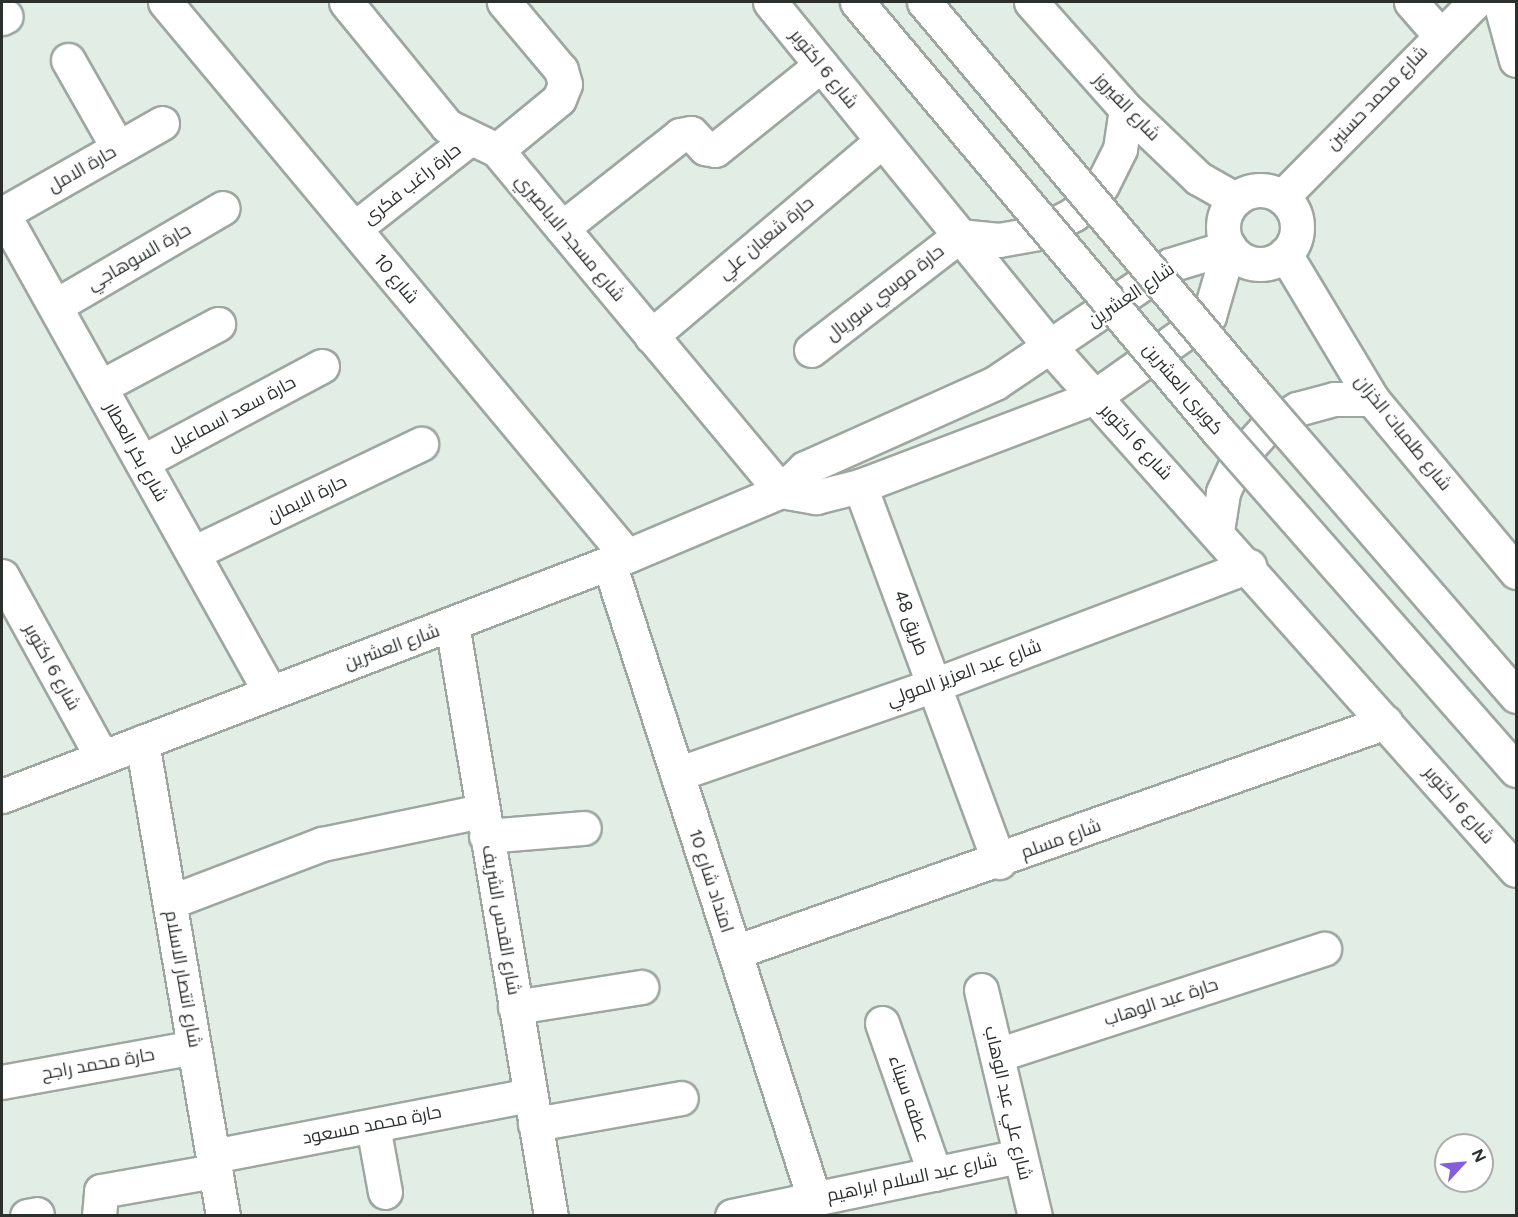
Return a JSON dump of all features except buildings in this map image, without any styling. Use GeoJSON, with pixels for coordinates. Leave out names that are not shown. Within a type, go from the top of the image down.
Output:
{"type":"FeatureCollection","features":[{"type":"Feature","properties":{"kind":"street","name":"شارع 10"},"geometry":{"type":"LineString","coordinates":[[165,2],[355,228],[618,560]]}},
{"type":"Feature","properties":{"kind":"street","name":"شارع مسجد الاباصيري"},"geometry":{"type":"LineString","coordinates":[[346,2],[447,126],[483,144],[562,228],[781,491]]}},
{"type":"Feature","properties":{"kind":"street","name":"حارة راغب فكرى"},"geometry":{"type":"LineString","coordinates":[[355,228],[483,144],[559,99],[565,84],[561,70],[504,2]]}},
{"type":"Feature","properties":{"kind":"street","name":"شارع 6 اكتوبر"},"geometry":{"type":"LineString","coordinates":[[770,2],[1051,348],[1217,531],[1516,870]]}},
{"type":"Feature","properties":{"kind":"street","name":"كوبرى العشرين"},"geometry":{"type":"LineString","coordinates":[[857,2],[1218,431],[1516,770]]}},
{"type":"Feature","properties":{"kind":"street"},"geometry":{"type":"LineString","coordinates":[[924,2],[1243,381],[1516,696]]}},
{"type":"Feature","properties":{"kind":"street","name":"شارع الفيروز"},"geometry":{"type":"LineString","coordinates":[[1032,2],[1126,109],[1198,178],[1235,199]]}},
{"type":"Feature","properties":{"kind":"street"},"geometry":{"type":"LineString","coordinates":[[1411,2],[1439,34]]}},
{"type":"Feature","properties":{"kind":"street","name":"شارع محمد حسنين"},"geometry":{"type":"LineString","coordinates":[[1282,197],[1439,34],[1476,2]]}},
{"type":"Feature","properties":{"kind":"street"},"geometry":{"type":"LineString","coordinates":[[1500,2],[1516,60]]}},
{"type":"Feature","properties":{"kind":"street"},"geometry":{"type":"LineString","coordinates":[[68,60],[118,148]]}},
{"type":"Feature","properties":{"kind":"street"},"geometry":{"type":"LineString","coordinates":[[562,228],[680,135],[691,133],[705,148],[715,150],[821,64]]}},
{"type":"Feature","properties":{"kind":"street"},"geometry":{"type":"LineString","coordinates":[[959,236],[999,240],[1038,233],[1074,214],[1102,185],[1120,149],[1126,109]]}},
{"type":"Feature","properties":{"kind":"street","name":"حارة الامل"},"geometry":{"type":"LineString","coordinates":[[2,213],[162,123]]}},
{"type":"Feature","properties":{"kind":"street","name":"حارة شعبان علي"},"geometry":{"type":"LineString","coordinates":[[651,336],[882,141]]}},
{"type":"Feature","properties":{"kind":"street"},"geometry":{"type":"LineString","coordinates":[[781,491],[816,497],[860,486],[1094,397],[1209,316],[1229,247],[1223,222],[1235,199],[1258,189],[1282,197],[1296,224],[1293,244],[1285,254],[1274,261],[1249,262],[1229,247]]}},
{"type":"Feature","properties":{"kind":"street","name":"حارة السوهاجي"},"geometry":{"type":"LineString","coordinates":[[55,306],[223,208]]}},
{"type":"Feature","properties":{"kind":"street","name":"شارع بكر العطار"},"geometry":{"type":"LineString","coordinates":[[2,213],[270,692]]}},
{"type":"Feature","properties":{"kind":"street","name":"حارة موسي سوريال"},"geometry":{"type":"LineString","coordinates":[[811,350],[959,236]]}},
{"type":"Feature","properties":{"kind":"street","name":"شارع العشرين"},"geometry":{"type":"LineString","coordinates":[[2,796],[618,560],[781,491],[805,468],[995,383],[1051,348],[1170,265],[1229,247]]}},
{"type":"Feature","properties":{"kind":"street","name":"شارع طلمبات الخزان"},"geometry":{"type":"LineString","coordinates":[[1285,254],[1372,399],[1510,550]]}},
{"type":"Feature","properties":{"kind":"street"},"geometry":{"type":"LineString","coordinates":[[100,387],[218,324]]}},
{"type":"Feature","properties":{"kind":"street","name":"حارة سعد اسماعيل"},"geometry":{"type":"LineString","coordinates":[[142,462],[322,366]]}},
{"type":"Feature","properties":{"kind":"street"},"geometry":{"type":"LineString","coordinates":[[1217,531],[1231,475],[1239,458],[1265,429],[1297,409],[1334,399],[1372,399]]}},
{"type":"Feature","properties":{"kind":"street","name":"حارة الايمان"},"geometry":{"type":"LineString","coordinates":[[193,553],[421,444]]}},
{"type":"Feature","properties":{"kind":"street","name":"طريق 48"},"geometry":{"type":"LineString","coordinates":[[860,486],[999,862]]}},
{"type":"Feature","properties":{"kind":"street","name":"امتداد شارع 10"},"geometry":{"type":"LineString","coordinates":[[618,560],[677,774],[814,1198]]}},
{"type":"Feature","properties":{"kind":"street","name":"شارع عبد العزيز المولي"},"geometry":{"type":"LineString","coordinates":[[677,774],[934,685],[1249,567]]}},
{"type":"Feature","properties":{"kind":"street","name":"شارع 6 اكتوبر"},"geometry":{"type":"LineString","coordinates":[[2,576],[102,757]]}},
{"type":"Feature","properties":{"kind":"street","name":"شارع القدس الشريف"},"geometry":{"type":"LineString","coordinates":[[452,624],[551,1215]]}},
{"type":"Feature","properties":{"kind":"street","name":"شارع مسلم"},"geometry":{"type":"LineString","coordinates":[[735,952],[999,862],[1386,722]]}},
{"type":"Feature","properties":{"kind":"street","name":"شارع انتصار الاسلام"},"geometry":{"type":"LineString","coordinates":[[142,741],[223,1215]]}},
{"type":"Feature","properties":{"kind":"street"},"geometry":{"type":"LineString","coordinates":[[170,902],[322,844],[484,823],[584,828]]}},
{"type":"Feature","properties":{"kind":"street","name":"حارة عبد الوهاب"},"geometry":{"type":"LineString","coordinates":[[997,1055],[1324,949]]}},
{"type":"Feature","properties":{"kind":"street"},"geometry":{"type":"LineString","coordinates":[[516,1007],[641,987]]}},
{"type":"Feature","properties":{"kind":"street","name":"شارع علي عبد الوهاب"},"geometry":{"type":"LineString","coordinates":[[981,990],[1035,1215]]}},
{"type":"Feature","properties":{"kind":"street","name":"عطفه سيناء"},"geometry":{"type":"LineString","coordinates":[[882,1023],[935,1174]]}},
{"type":"Feature","properties":{"kind":"street","name":"حارة محمد راجح"},"geometry":{"type":"LineString","coordinates":[[2,1082],[194,1047]]}},
{"type":"Feature","properties":{"kind":"street","name":"حارة محمد مسعود"},"geometry":{"type":"LineString","coordinates":[[99,1215],[101,1191],[373,1126],[533,1109],[681,1098]]}},
{"type":"Feature","properties":{"kind":"street"},"geometry":{"type":"LineString","coordinates":[[373,1126],[385,1192]]}},
{"type":"Feature","properties":{"kind":"street","name":"شارع عبد السلام ابراهيم"},"geometry":{"type":"LineString","coordinates":[[732,1215],[1020,1156]]}}]}
